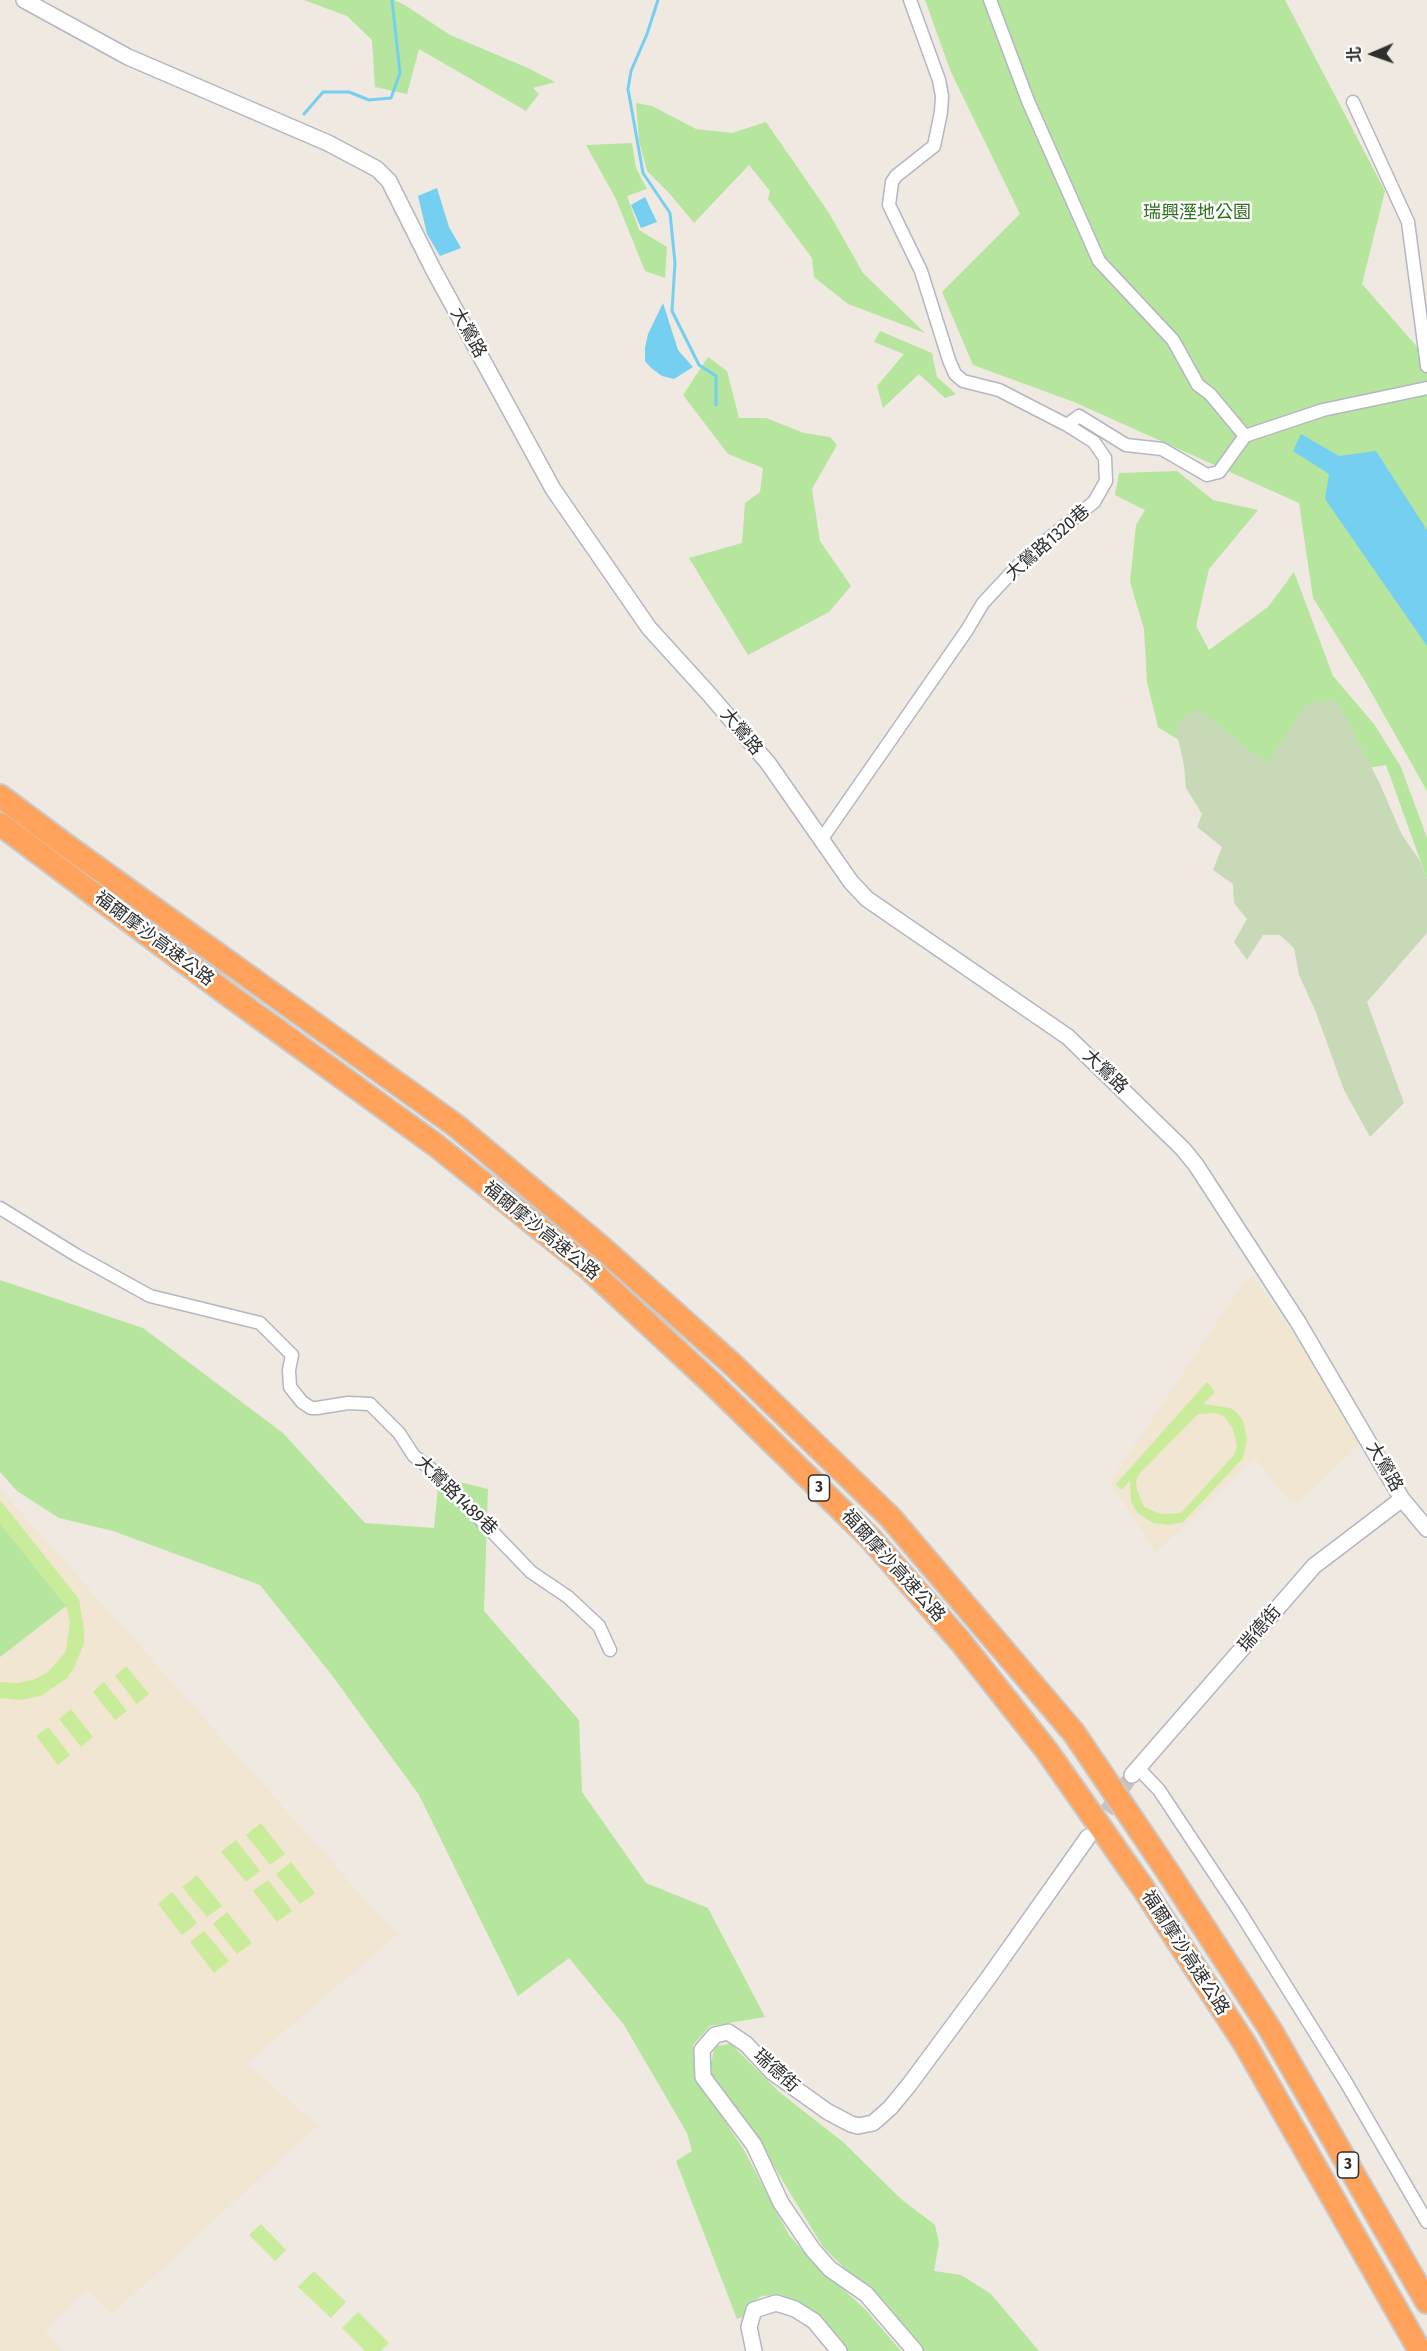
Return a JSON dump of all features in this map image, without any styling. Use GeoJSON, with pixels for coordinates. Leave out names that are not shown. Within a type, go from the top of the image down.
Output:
{"type":"FeatureCollection","features":[{"type":"Feature","properties":{"kind":"highway","name":"福爾摩沙高速公路"},"geometry":{"type":"LineString","coordinates":[[0,796],[454,1125],[601,1247],[732,1364],[890,1517],[1074,1733],[1270,2028],[1427,2302]]}},
{"type":"Feature","properties":{"kind":"highway","name":"福爾摩沙高速公路"},"geometry":{"type":"LineString","coordinates":[[0,824],[230,996],[437,1146],[586,1266],[715,1386],[871,1539],[960,1641],[1047,1751],[1143,1888],[1245,2044],[1420,2351]]}},
{"type":"Feature","properties":{"kind":"street","name":"大鶯路"},"geometry":{"type":"LineString","coordinates":[[24,0],[128,57],[328,143],[377,169],[389,181],[433,269],[553,489],[649,628],[762,756],[851,882],[867,899],[1068,1037],[1183,1149],[1196,1165],[1299,1322],[1402,1499],[1427,1529]]}},
{"type":"Feature","properties":{"kind":"street","name":"大鶯路1320巷"},"geometry":{"type":"LineString","coordinates":[[821,840],[967,630],[983,603],[1026,557],[1094,502],[1102,492],[1106,481],[1107,468],[1100,448],[1094,442],[1067,424],[999,390],[963,381],[955,374],[948,360],[921,271],[889,205],[890,188],[896,176],[934,146],[941,112],[942,96],[939,80],[910,0]]}},
{"type":"Feature","properties":{"kind":"street"},"geometry":{"type":"LineString","coordinates":[[990,0],[1028,101],[1099,261],[1173,340],[1198,386],[1210,394],[1245,436]]}},
{"type":"Feature","properties":{"kind":"street"},"geometry":{"type":"LineString","coordinates":[[1353,102],[1408,222],[1427,366]]}},
{"type":"Feature","properties":{"kind":"street"},"geometry":{"type":"LineString","coordinates":[[1067,424],[1079,416],[1126,445],[1162,449],[1207,475],[1219,472],[1245,436],[1323,410],[1427,388]]}},
{"type":"Feature","properties":{"kind":"street","name":"大鶯路1489巷"},"geometry":{"type":"LineString","coordinates":[[0,1208],[76,1255],[150,1296],[260,1323],[292,1354],[289,1370],[290,1387],[302,1402],[311,1408],[348,1403],[369,1404],[399,1434],[414,1456],[435,1472],[531,1572],[568,1597],[599,1626],[610,1650]]}},
{"type":"Feature","properties":{"kind":"street","name":"瑞德街"},"geometry":{"type":"LineString","coordinates":[[1135,1772],[1314,1566],[1402,1499]]}},
{"type":"Feature","properties":{"kind":"street"},"geometry":{"type":"LineString","coordinates":[[1135,1772],[1159,1790],[1238,1909],[1347,2084],[1427,2222]]}},
{"type":"Feature","properties":{"kind":"street","name":"瑞德街"},"geometry":{"type":"LineString","coordinates":[[915,2351],[866,2294],[830,2269],[813,2250],[781,2203],[754,2145],[704,2077],[702,2050],[715,2035],[728,2032],[746,2044],[772,2072],[828,2112],[858,2126],[873,2123],[890,2108],[909,2085],[1088,1837]]}},
{"type":"Feature","properties":{"kind":"street"},"geometry":{"type":"LineString","coordinates":[[754,2351],[749,2327],[754,2310],[776,2303],[795,2309],[814,2321],[839,2351]]}},
{"type":"Feature","properties":{"kind":"shaded area"},"geometry":{"type":"Polygon","coordinates":[[[1252,1275],[1323,1374],[1360,1444],[1297,1504],[1291,1503],[1254,1457],[1156,1553],[1110,1482],[1234,1297],[1252,1275]]]}},
{"type":"Feature","properties":{"kind":"shaded area"},"geometry":{"type":"Polygon","coordinates":[[[0,1489],[397,1935],[247,2063],[317,2126],[112,2314],[87,2289],[45,2329],[62,2351],[0,2351],[0,1489]]]}},
{"type":"Feature","properties":{"kind":"green space"},"geometry":{"type":"Polygon","coordinates":[[[304,0],[394,0],[450,35],[555,82],[533,88],[539,94],[526,111],[419,49],[407,94],[375,87],[372,40],[347,16],[304,0]]]}},
{"type":"Feature","properties":{"kind":"green space","name":"瑞興溼地公園"},"geometry":{"type":"Polygon","coordinates":[[[925,0],[1285,0],[1385,191],[1362,284],[1427,358],[1427,791],[1366,683],[1313,598],[1299,503],[1074,402],[973,365],[942,292],[1020,214],[951,72],[925,0]]]}},
{"type":"Feature","properties":{"kind":"green space"},"geometry":{"type":"Polygon","coordinates":[[[636,103],[652,106],[696,129],[732,133],[766,122],[829,213],[863,273],[925,333],[848,304],[814,277],[812,258],[768,199],[770,191],[749,165],[694,223],[647,171],[639,141],[636,103]]]}},
{"type":"Feature","properties":{"kind":"green space"},"geometry":{"type":"Polygon","coordinates":[[[632,143],[636,168],[647,189],[627,196],[639,230],[667,247],[665,278],[645,271],[616,199],[586,145],[632,143]]]}},
{"type":"Feature","properties":{"kind":"green space"},"geometry":{"type":"Polygon","coordinates":[[[880,331],[932,353],[937,377],[956,394],[945,398],[919,374],[883,408],[877,386],[904,354],[874,342],[880,331]]]}},
{"type":"Feature","properties":{"kind":"green space"},"geometry":{"type":"Polygon","coordinates":[[[708,357],[727,371],[739,418],[766,418],[804,433],[830,437],[837,445],[812,489],[820,541],[851,586],[829,612],[748,655],[689,558],[742,543],[745,503],[760,492],[763,468],[728,454],[683,395],[708,357]]]}},
{"type":"Feature","properties":{"kind":"green space"},"geometry":{"type":"Polygon","coordinates":[[[1177,471],[1213,500],[1258,510],[1209,569],[1196,626],[1209,650],[1268,607],[1294,572],[1333,676],[1374,724],[1401,767],[1427,838],[1427,879],[1386,765],[1338,773],[1268,803],[1211,760],[1158,727],[1147,682],[1144,629],[1130,582],[1136,525],[1145,510],[1115,495],[1119,473],[1177,471]]]}},
{"type":"Feature","properties":{"kind":"green space"},"geometry":{"type":"Polygon","coordinates":[[[1337,700],[1380,784],[1402,835],[1420,861],[1427,879],[1427,933],[1367,1002],[1404,1103],[1370,1137],[1344,1090],[1315,1010],[1299,975],[1294,948],[1280,935],[1263,935],[1247,960],[1234,942],[1247,919],[1234,903],[1233,884],[1213,870],[1222,847],[1197,827],[1202,814],[1186,788],[1184,765],[1175,725],[1197,709],[1267,763],[1307,703],[1337,700]]]}},
{"type":"Feature","properties":{"kind":"green space"},"geometry":{"type":"Polygon","coordinates":[[[0,1280],[143,1328],[283,1433],[365,1523],[434,1528],[439,1477],[488,1489],[484,1611],[579,1720],[582,1792],[646,1883],[708,1908],[765,2017],[710,2026],[693,2045],[696,2078],[744,2150],[789,2235],[808,2257],[866,2310],[901,2351],[848,2351],[813,2311],[797,2301],[780,2295],[761,2296],[749,2306],[743,2317],[737,2319],[676,2161],[692,2151],[687,2133],[624,2025],[569,1958],[518,1996],[419,1795],[331,1674],[260,1585],[113,1531],[59,1518],[17,1491],[0,1472],[0,1280]]]}},
{"type":"Feature","properties":{"kind":"green space"},"geometry":{"type":"Polygon","coordinates":[[[1207,1382],[1215,1392],[1203,1404],[1230,1408],[1243,1421],[1247,1439],[1243,1458],[1183,1522],[1169,1525],[1153,1523],[1138,1513],[1131,1502],[1130,1480],[1122,1490],[1116,1484],[1207,1382]],[[1215,1413],[1198,1414],[1139,1474],[1136,1481],[1137,1490],[1144,1507],[1160,1514],[1181,1513],[1234,1455],[1237,1446],[1233,1429],[1224,1416],[1215,1413]]]}},
{"type":"Feature","properties":{"kind":"green space"},"geometry":{"type":"Polygon","coordinates":[[[0,1500],[79,1599],[84,1629],[84,1643],[74,1668],[67,1678],[41,1696],[20,1700],[0,1698],[0,1682],[17,1683],[33,1680],[48,1672],[66,1651],[70,1621],[66,1606],[0,1523],[0,1500]]]}},
{"type":"Feature","properties":{"kind":"green space"},"geometry":{"type":"Polygon","coordinates":[[[0,1523],[66,1606],[0,1657],[0,1523]]]}},
{"type":"Feature","properties":{"kind":"green space"},"geometry":{"type":"Polygon","coordinates":[[[126,1666],[149,1694],[137,1704],[115,1676],[126,1666]]]}},
{"type":"Feature","properties":{"kind":"green space"},"geometry":{"type":"Polygon","coordinates":[[[104,1682],[127,1711],[115,1720],[93,1692],[104,1682]]]}},
{"type":"Feature","properties":{"kind":"green space"},"geometry":{"type":"Polygon","coordinates":[[[71,1709],[93,1737],[81,1747],[59,1719],[71,1709]]]}},
{"type":"Feature","properties":{"kind":"green space"},"geometry":{"type":"Polygon","coordinates":[[[48,1727],[70,1755],[58,1765],[36,1736],[48,1727]]]}},
{"type":"Feature","properties":{"kind":"green space"},"geometry":{"type":"Polygon","coordinates":[[[261,1823],[285,1854],[270,1865],[246,1835],[261,1823]]]}},
{"type":"Feature","properties":{"kind":"green space"},"geometry":{"type":"Polygon","coordinates":[[[236,1840],[260,1871],[246,1882],[221,1852],[236,1840]]]}},
{"type":"Feature","properties":{"kind":"green space"},"geometry":{"type":"Polygon","coordinates":[[[291,1862],[315,1893],[300,1904],[276,1874],[291,1862]]]}},
{"type":"Feature","properties":{"kind":"green space"},"geometry":{"type":"Polygon","coordinates":[[[197,1875],[222,1906],[207,1917],[182,1887],[197,1875]]]}},
{"type":"Feature","properties":{"kind":"green space"},"geometry":{"type":"Polygon","coordinates":[[[268,1880],[292,1911],[277,1922],[253,1891],[268,1880]]]}},
{"type":"Feature","properties":{"kind":"green space"},"geometry":{"type":"Polygon","coordinates":[[[172,1892],[197,1923],[182,1935],[158,1904],[172,1892]]]}},
{"type":"Feature","properties":{"kind":"green space"},"geometry":{"type":"Polygon","coordinates":[[[227,1912],[252,1943],[237,1954],[213,1924],[227,1912]]]}},
{"type":"Feature","properties":{"kind":"green space"},"geometry":{"type":"Polygon","coordinates":[[[204,1931],[229,1961],[214,1973],[190,1942],[204,1931]]]}},
{"type":"Feature","properties":{"kind":"green space"},"geometry":{"type":"Polygon","coordinates":[[[731,2044],[778,2091],[843,2142],[901,2199],[935,2225],[939,2243],[934,2271],[961,2275],[991,2294],[1039,2351],[924,2351],[913,2336],[823,2247],[747,2122],[709,2072],[715,2046],[731,2044]]]}},
{"type":"Feature","properties":{"kind":"green space"},"geometry":{"type":"Polygon","coordinates":[[[261,2224],[286,2250],[275,2261],[249,2235],[261,2224]]]}},
{"type":"Feature","properties":{"kind":"green space"},"geometry":{"type":"Polygon","coordinates":[[[314,2271],[346,2302],[331,2318],[298,2287],[314,2271]]]}},
{"type":"Feature","properties":{"kind":"green space"},"geometry":{"type":"Polygon","coordinates":[[[358,2312],[389,2343],[381,2351],[365,2351],[342,2328],[358,2312]]]}},
{"type":"Feature","properties":{"kind":"water"},"geometry":{"type":"Polygon","coordinates":[[[437,188],[449,227],[461,248],[440,256],[427,234],[418,196],[437,188]]]}},
{"type":"Feature","properties":{"kind":"water"},"geometry":{"type":"Polygon","coordinates":[[[645,197],[657,222],[641,228],[631,205],[645,197]]]}},
{"type":"Feature","properties":{"kind":"water"},"geometry":{"type":"Polygon","coordinates":[[[663,303],[678,350],[693,367],[674,379],[662,376],[645,361],[648,334],[663,303]]]}},
{"type":"Feature","properties":{"kind":"water"},"geometry":{"type":"Polygon","coordinates":[[[1301,434],[1339,456],[1376,451],[1427,530],[1427,646],[1325,499],[1329,474],[1293,451],[1301,434]]]}},
{"type":"Feature","properties":{"kind":"waterway"},"geometry":{"type":"LineString","coordinates":[[304,114],[323,92],[349,92],[369,100],[391,98],[400,73],[392,0]]}},
{"type":"Feature","properties":{"kind":"waterway"},"geometry":{"type":"LineString","coordinates":[[658,0],[647,34],[631,71],[628,89],[643,173],[670,213],[675,263],[672,311],[699,365],[716,376],[716,405]]}},
{"type":"Feature","properties":{"kind":"tunnel"},"geometry":{"type":"LineString","coordinates":[[1093,1830],[1132,1775]]}}]}
